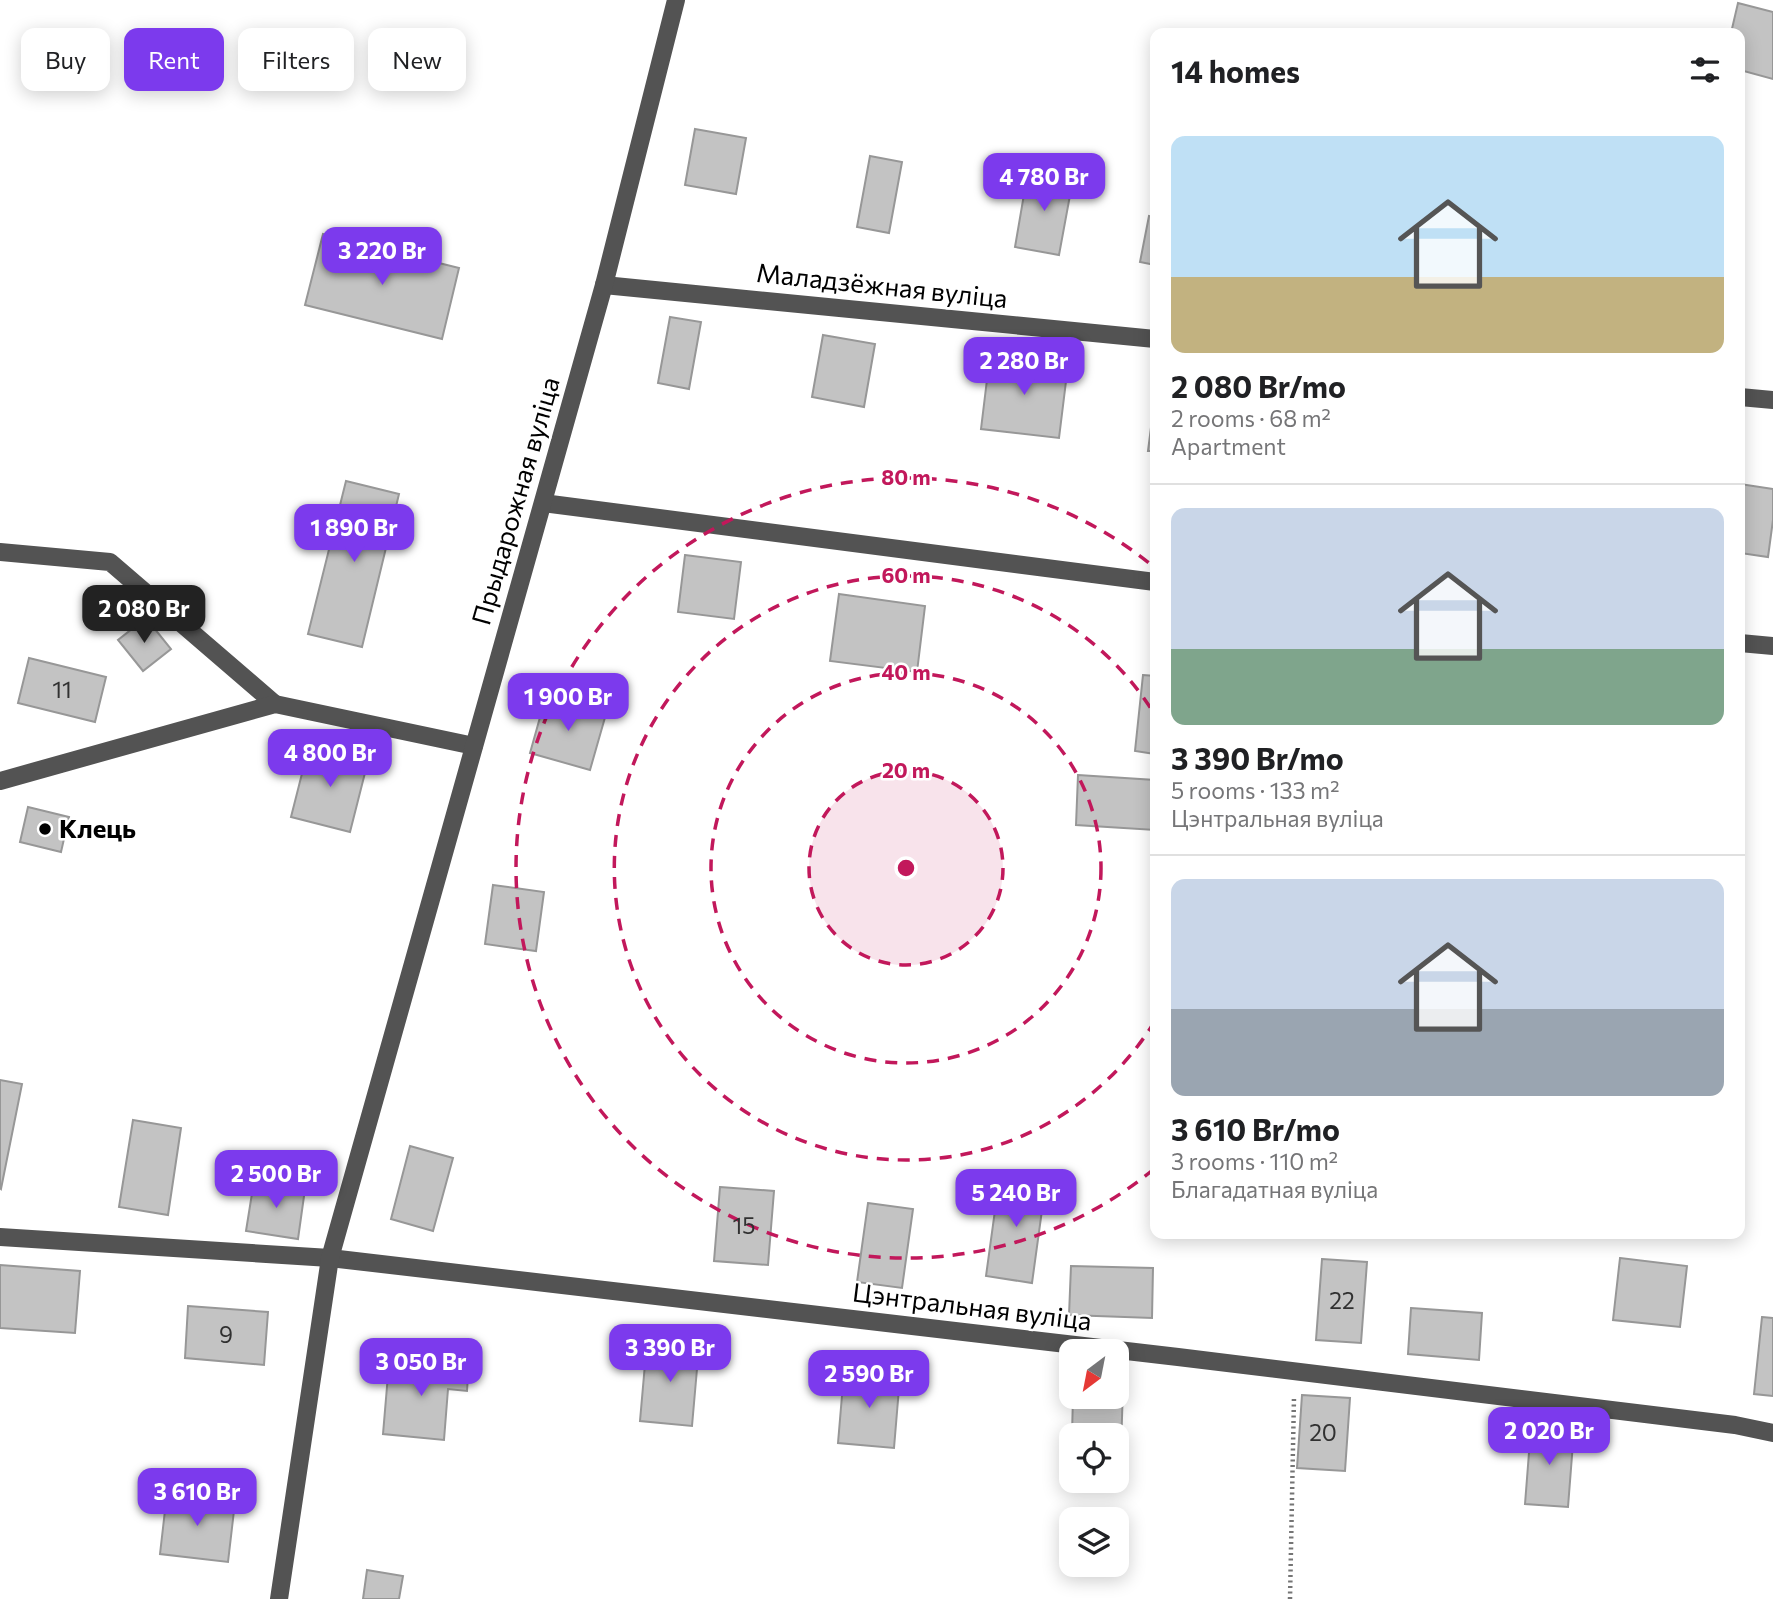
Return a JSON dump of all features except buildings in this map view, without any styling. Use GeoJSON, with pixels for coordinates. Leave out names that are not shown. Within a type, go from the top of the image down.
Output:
{"type":"FeatureCollection","features":[{"type":"Feature","properties":{"kind":"street","name":"Прыдарожная вуліца"},"geometry":{"type":"LineString","coordinates":[[279,1599],[330,1258],[604,285],[676,0]]}},
{"type":"Feature","properties":{"kind":"street","name":"Маладзёжная вуліца"},"geometry":{"type":"LineString","coordinates":[[604,285],[1150,339]]}},
{"type":"Feature","properties":{"kind":"street"},"geometry":{"type":"LineString","coordinates":[[1745,397],[1773,400]]}},
{"type":"Feature","properties":{"kind":"street"},"geometry":{"type":"LineString","coordinates":[[542,503],[1150,581]]}},
{"type":"Feature","properties":{"kind":"street"},"geometry":{"type":"LineString","coordinates":[[0,552],[110,562],[275,704]]}},
{"type":"Feature","properties":{"kind":"street"},"geometry":{"type":"LineString","coordinates":[[1745,643],[1773,646]]}},
{"type":"Feature","properties":{"kind":"street"},"geometry":{"type":"LineString","coordinates":[[0,781],[275,704],[474,746]]}},
{"type":"Feature","properties":{"kind":"street","name":"Цэнтральная вуліца"},"geometry":{"type":"LineString","coordinates":[[0,1237],[330,1258],[1294,1371],[1773,1433]]}},
{"type":"Feature","properties":{"kind":"path"},"geometry":{"type":"LineString","coordinates":[[1290,1599],[1294,1371]]}},
{"type":"Feature","properties":{"kind":"place","name":"Клець"},"geometry":{"type":"Point","coordinates":[45,829]}}]}
